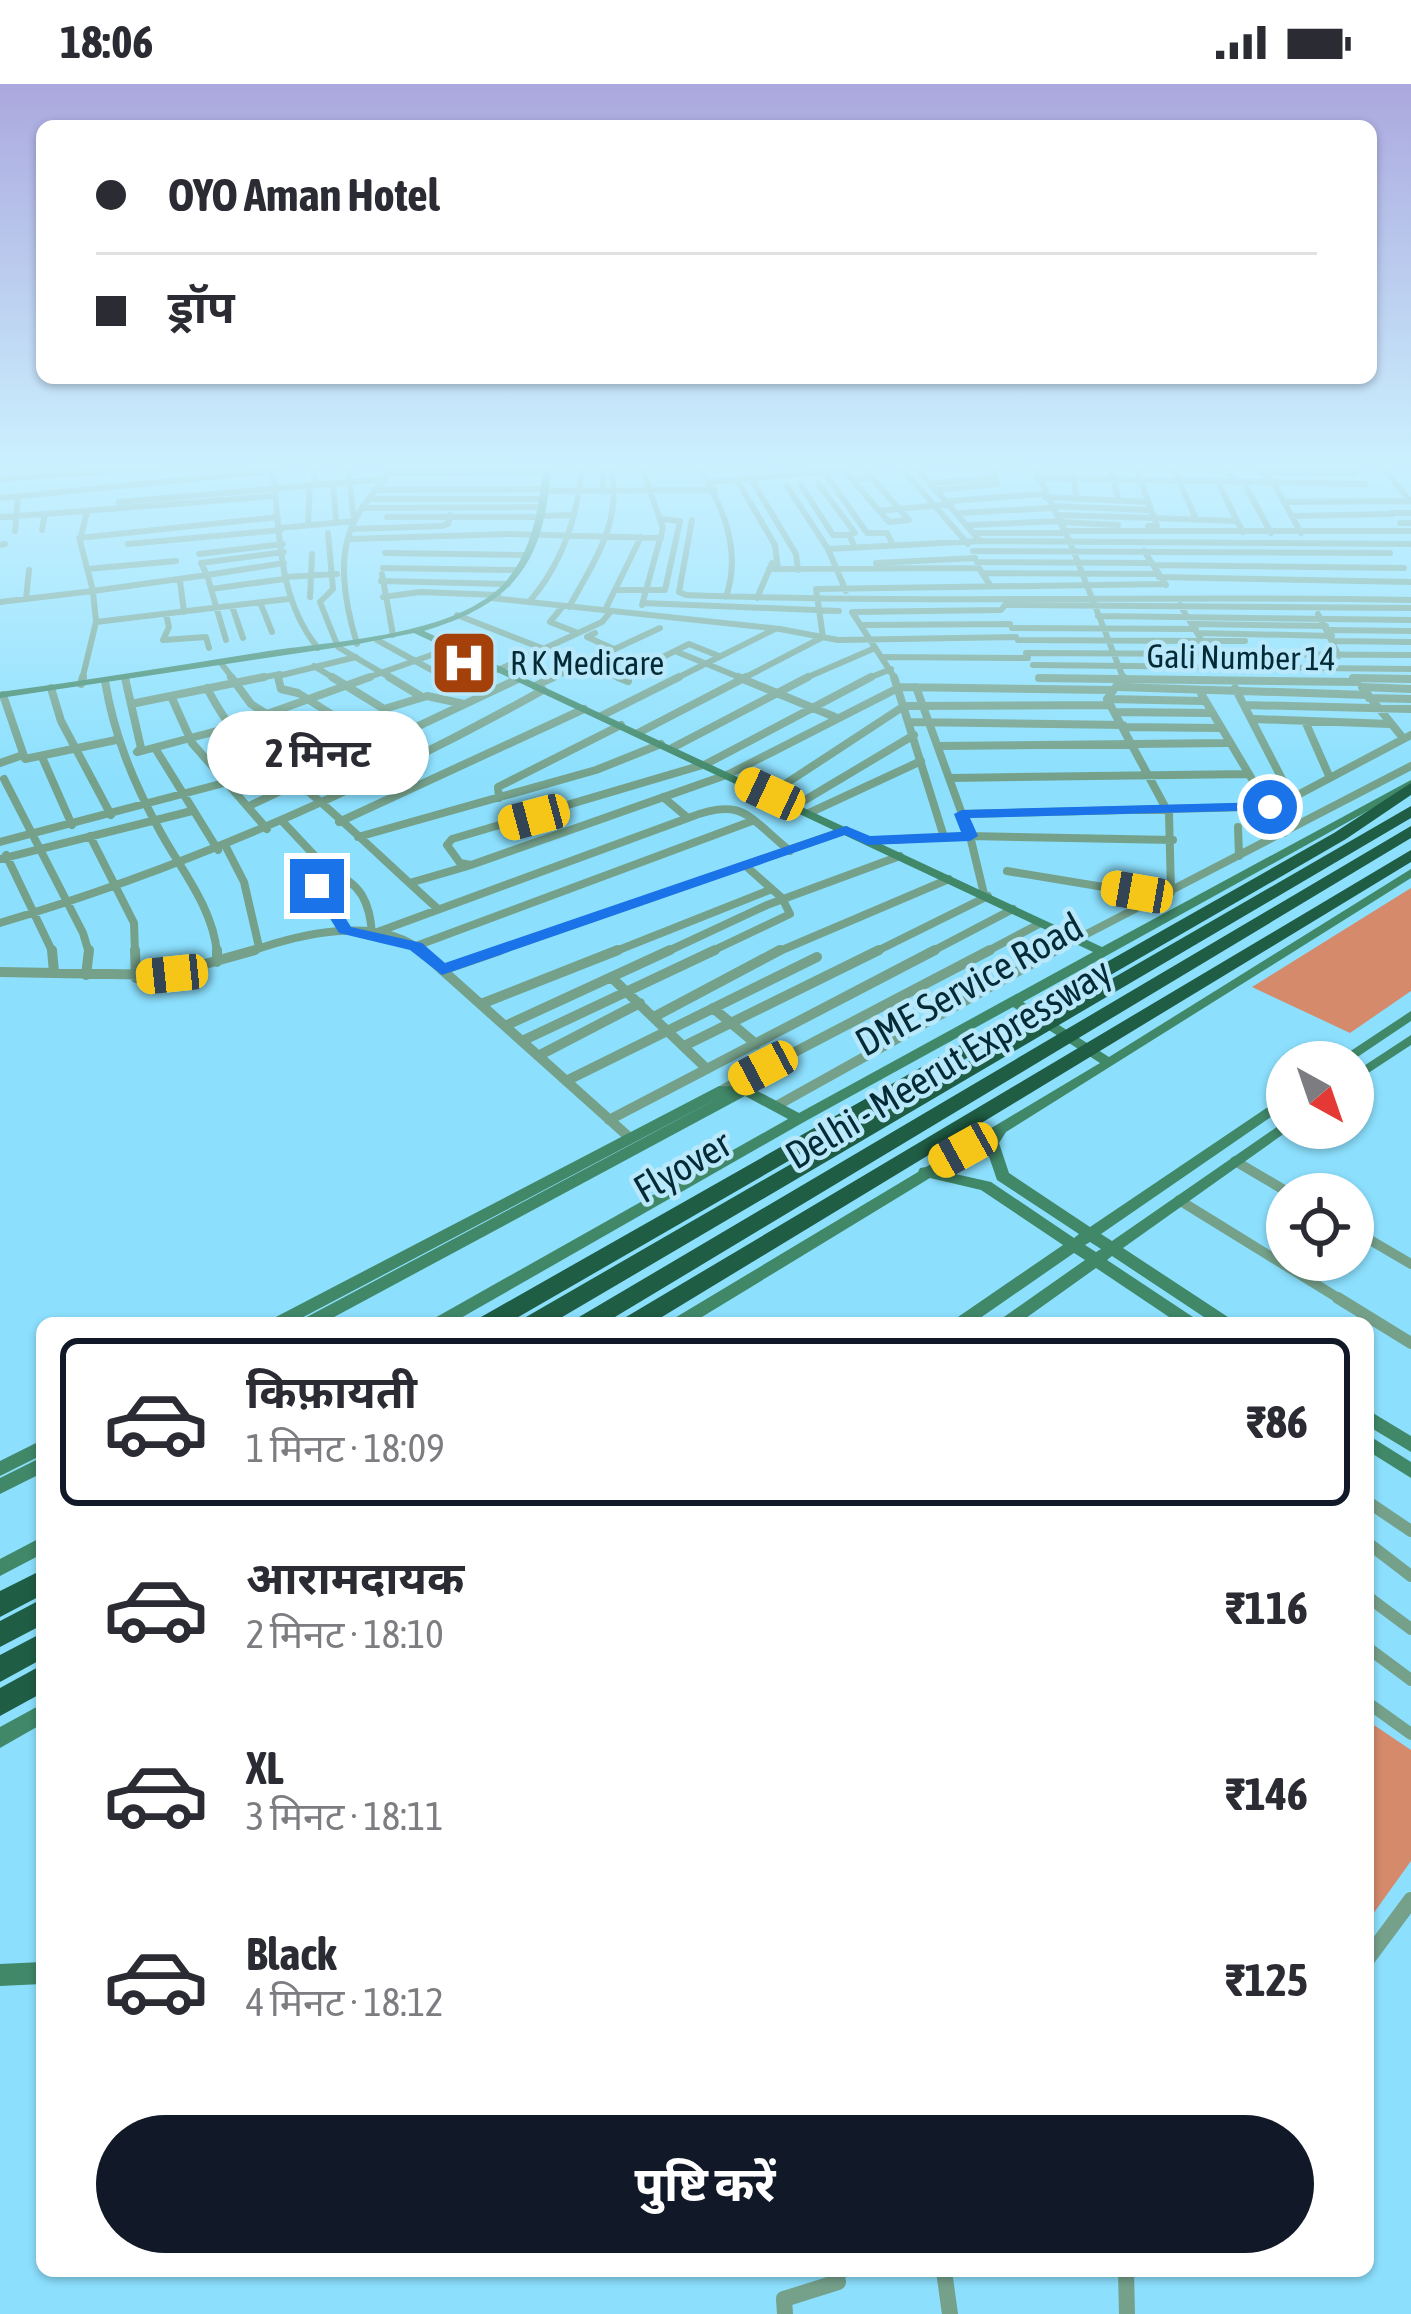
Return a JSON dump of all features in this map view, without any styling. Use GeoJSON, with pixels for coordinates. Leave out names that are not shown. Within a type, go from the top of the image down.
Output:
{"type":"FeatureCollection","features":[{"type":"Feature","properties":{"kind":"highway","name":"Flyover"},"geometry":{"type":"LineString","coordinates":[[499,1317],[1340,836],[1411,786]]}},
{"type":"Feature","properties":{"kind":"highway","name":"Delhi - Meerut Expressway"},"geometry":{"type":"LineString","coordinates":[[596,1317],[1047,1049],[1082,1040],[1379,850],[1409,820]]}},
{"type":"Feature","properties":{"kind":"highway","name":"Delhi - Meerut Expressway"},"geometry":{"type":"LineString","coordinates":[[544,1317],[1052,1021],[1409,820]]}},
{"type":"Feature","properties":{"kind":"highway"},"geometry":{"type":"LineString","coordinates":[[643,1317],[1082,1040],[1407,863]]}},
{"type":"Feature","properties":{"kind":"highway"},"geometry":{"type":"LineString","coordinates":[[0,1605],[36,1584]]}},
{"type":"Feature","properties":{"kind":"highway"},"geometry":{"type":"LineString","coordinates":[[0,1636],[36,1615]]}},
{"type":"Feature","properties":{"kind":"highway"},"geometry":{"type":"LineString","coordinates":[[0,1670],[36,1649]]}},
{"type":"Feature","properties":{"kind":"highway"},"geometry":{"type":"LineString","coordinates":[[0,1703],[36,1682]]}},
{"type":"Feature","properties":{"kind":"street"},"geometry":{"type":"LineString","coordinates":[[26,599],[29,569]]}},
{"type":"Feature","properties":{"kind":"street"},"geometry":{"type":"LineString","coordinates":[[81,684],[95,622],[87,569]]}},
{"type":"Feature","properties":{"kind":"street"},"geometry":{"type":"LineString","coordinates":[[204,569],[226,640]]}},
{"type":"Feature","properties":{"kind":"street"},"geometry":{"type":"LineString","coordinates":[[0,602],[245,569]]}},
{"type":"Feature","properties":{"kind":"street"},"geometry":{"type":"LineString","coordinates":[[284,569],[288,599],[299,625],[318,648]]}},
{"type":"Feature","properties":{"kind":"street"},"geometry":{"type":"LineString","coordinates":[[310,597],[312,569]]}},
{"type":"Feature","properties":{"kind":"street"},"geometry":{"type":"LineString","coordinates":[[332,569],[333,589],[320,602],[338,647],[422,697],[464,704]]}},
{"type":"Feature","properties":{"kind":"street"},"geometry":{"type":"LineString","coordinates":[[346,569],[346,606],[357,644]]}},
{"type":"Feature","properties":{"kind":"street"},"geometry":{"type":"LineString","coordinates":[[382,569],[393,635]]}},
{"type":"Feature","properties":{"kind":"street"},"geometry":{"type":"LineString","coordinates":[[454,569],[517,570]]}},
{"type":"Feature","properties":{"kind":"street"},"geometry":{"type":"LineString","coordinates":[[529,602],[552,569]]}},
{"type":"Feature","properties":{"kind":"street"},"geometry":{"type":"LineString","coordinates":[[578,633],[550,622],[566,606],[588,569]]}},
{"type":"Feature","properties":{"kind":"street"},"geometry":{"type":"LineString","coordinates":[[498,670],[602,622],[625,569]]}},
{"type":"Feature","properties":{"kind":"street"},"geometry":{"type":"LineString","coordinates":[[639,614],[653,569]]}},
{"type":"Feature","properties":{"kind":"street"},"geometry":{"type":"LineString","coordinates":[[660,592],[669,569]]}},
{"type":"Feature","properties":{"kind":"street"},"geometry":{"type":"LineString","coordinates":[[680,593],[684,569]]}},
{"type":"Feature","properties":{"kind":"street"},"geometry":{"type":"LineString","coordinates":[[726,596],[735,569]]}},
{"type":"Feature","properties":{"kind":"street"},"geometry":{"type":"LineString","coordinates":[[757,598],[774,569]]}},
{"type":"Feature","properties":{"kind":"street"},"geometry":{"type":"LineString","coordinates":[[791,569],[810,569]]}},
{"type":"Feature","properties":{"kind":"street"},"geometry":{"type":"LineString","coordinates":[[836,569],[852,612],[900,687],[944,837]]}},
{"type":"Feature","properties":{"kind":"street"},"geometry":{"type":"LineString","coordinates":[[981,569],[998,596]]}},
{"type":"Feature","properties":{"kind":"street"},"geometry":{"type":"LineString","coordinates":[[1050,569],[1296,580],[1409,575]]}},
{"type":"Feature","properties":{"kind":"street"},"geometry":{"type":"LineString","coordinates":[[1080,569],[1118,666],[1114,695],[1124,726],[1167,808],[1173,840],[1166,894]]}},
{"type":"Feature","properties":{"kind":"street"},"geometry":{"type":"LineString","coordinates":[[1137,569],[1157,573]]}},
{"type":"Feature","properties":{"kind":"street"},"geometry":{"type":"LineString","coordinates":[[1155,569],[1254,719],[1305,824]]}},
{"type":"Feature","properties":{"kind":"street"},"geometry":{"type":"LineString","coordinates":[[800,587],[1085,584],[1227,569]]}},
{"type":"Feature","properties":{"kind":"street"},"geometry":{"type":"LineString","coordinates":[[1301,569],[1409,575]]}},
{"type":"Feature","properties":{"kind":"street"},"geometry":{"type":"LineString","coordinates":[[20,756],[2,695],[377,640],[458,615],[495,596],[517,570]]}},
{"type":"Feature","properties":{"kind":"street"},"geometry":{"type":"LineString","coordinates":[[212,589],[346,573]]}},
{"type":"Feature","properties":{"kind":"street"},"geometry":{"type":"LineString","coordinates":[[180,580],[197,637]]}},
{"type":"Feature","properties":{"kind":"street"},"geometry":{"type":"LineString","coordinates":[[381,580],[508,584]]}},
{"type":"Feature","properties":{"kind":"street"},"geometry":{"type":"LineString","coordinates":[[962,814],[1270,807],[1294,802],[1407,736],[1390,724],[1346,668],[1296,580]]}},
{"type":"Feature","properties":{"kind":"street"},"geometry":{"type":"LineString","coordinates":[[816,589],[824,637]]}},
{"type":"Feature","properties":{"kind":"street"},"geometry":{"type":"LineString","coordinates":[[615,590],[817,600],[1090,595],[1411,600]]}},
{"type":"Feature","properties":{"kind":"street"},"geometry":{"type":"LineString","coordinates":[[383,597],[420,592],[495,596],[776,628],[873,644],[1107,641],[1198,632],[1329,633],[1411,620]]}},
{"type":"Feature","properties":{"kind":"street"},"geometry":{"type":"LineString","coordinates":[[95,622],[288,599]]}},
{"type":"Feature","properties":{"kind":"street"},"geometry":{"type":"LineString","coordinates":[[1001,610],[1005,605],[1314,608],[1411,600]]}},
{"type":"Feature","properties":{"kind":"street"},"geometry":{"type":"LineString","coordinates":[[260,602],[272,632]]}},
{"type":"Feature","properties":{"kind":"street"},"geometry":{"type":"LineString","coordinates":[[643,603],[839,610]]}},
{"type":"Feature","properties":{"kind":"street"},"geometry":{"type":"LineString","coordinates":[[232,606],[243,638]]}},
{"type":"Feature","properties":{"kind":"street"},"geometry":{"type":"LineString","coordinates":[[852,612],[1001,610]]}},
{"type":"Feature","properties":{"kind":"street"},"geometry":{"type":"LineString","coordinates":[[1001,610],[1061,724]]}},
{"type":"Feature","properties":{"kind":"street"},"geometry":{"type":"LineString","coordinates":[[166,614],[169,627],[163,640],[208,638],[209,648]]}},
{"type":"Feature","properties":{"kind":"street"},"geometry":{"type":"LineString","coordinates":[[458,615],[544,649]]}},
{"type":"Feature","properties":{"kind":"street"},"geometry":{"type":"LineString","coordinates":[[1098,616],[1187,616],[1411,642]]}},
{"type":"Feature","properties":{"kind":"street"},"geometry":{"type":"LineString","coordinates":[[862,625],[1411,631]]}},
{"type":"Feature","properties":{"kind":"street"},"geometry":{"type":"LineString","coordinates":[[0,923],[116,890],[321,806],[400,769],[582,664],[660,628]]}},
{"type":"Feature","properties":{"kind":"street"},"geometry":{"type":"LineString","coordinates":[[601,716],[776,628]]}},
{"type":"Feature","properties":{"kind":"street"},"geometry":{"type":"LineString","coordinates":[[412,629],[1102,952]]}},
{"type":"Feature","properties":{"kind":"street"},"geometry":{"type":"LineString","coordinates":[[595,633],[587,637],[614,649]]}},
{"type":"Feature","properties":{"kind":"street"},"geometry":{"type":"LineString","coordinates":[[638,733],[824,637]]}},
{"type":"Feature","properties":{"kind":"street"},"geometry":{"type":"LineString","coordinates":[[377,640],[461,686]]}},
{"type":"Feature","properties":{"kind":"street"},"geometry":{"type":"LineString","coordinates":[[1056,641],[1062,653]]}},
{"type":"Feature","properties":{"kind":"street"},"geometry":{"type":"LineString","coordinates":[[582,664],[630,676],[693,643],[719,656]]}},
{"type":"Feature","properties":{"kind":"street"},"geometry":{"type":"LineString","coordinates":[[358,837],[666,746],[873,644]]}},
{"type":"Feature","properties":{"kind":"street"},"geometry":{"type":"LineString","coordinates":[[123,756],[268,715],[451,648]]}},
{"type":"Feature","properties":{"kind":"street"},"geometry":{"type":"LineString","coordinates":[[675,651],[835,717]]}},
{"type":"Feature","properties":{"kind":"street"},"geometry":{"type":"LineString","coordinates":[[1029,659],[1062,653],[1411,655]]}},
{"type":"Feature","properties":{"kind":"street"},"geometry":{"type":"LineString","coordinates":[[131,704],[356,657]]}},
{"type":"Feature","properties":{"kind":"street"},"geometry":{"type":"LineString","coordinates":[[883,657],[1118,666],[1411,669]]}},
{"type":"Feature","properties":{"kind":"street"},"geometry":{"type":"LineString","coordinates":[[220,663],[240,695],[345,764]]}},
{"type":"Feature","properties":{"kind":"street"},"geometry":{"type":"LineString","coordinates":[[314,666],[388,710],[422,697]]}},
{"type":"Feature","properties":{"kind":"street"},"geometry":{"type":"LineString","coordinates":[[471,865],[460,862],[448,841],[706,764],[808,707],[891,669]]}},
{"type":"Feature","properties":{"kind":"street"},"geometry":{"type":"LineString","coordinates":[[280,674],[281,688],[342,721]]}},
{"type":"Feature","properties":{"kind":"street"},"geometry":{"type":"LineString","coordinates":[[124,678],[138,752]]}},
{"type":"Feature","properties":{"kind":"street"},"geometry":{"type":"LineString","coordinates":[[1039,678],[1210,713]]}},
{"type":"Feature","properties":{"kind":"street"},"geometry":{"type":"LineString","coordinates":[[249,806],[518,679]]}},
{"type":"Feature","properties":{"kind":"street","name":"Gali Number 14"},"geometry":{"type":"LineString","coordinates":[[1114,695],[1230,679],[1362,688],[1411,679]]}},
{"type":"Feature","properties":{"kind":"street"},"geometry":{"type":"LineString","coordinates":[[106,681],[116,740],[214,924],[217,962]]}},
{"type":"Feature","properties":{"kind":"street"},"geometry":{"type":"LineString","coordinates":[[916,686],[986,895]]}},
{"type":"Feature","properties":{"kind":"street"},"geometry":{"type":"LineString","coordinates":[[413,882],[729,775],[900,687],[1044,689],[1204,701]]}},
{"type":"Feature","properties":{"kind":"street"},"geometry":{"type":"LineString","coordinates":[[51,688],[61,721],[111,815]]}},
{"type":"Feature","properties":{"kind":"street"},"geometry":{"type":"LineString","coordinates":[[207,688],[228,728],[246,748],[301,785],[438,909]]}},
{"type":"Feature","properties":{"kind":"street"},"geometry":{"type":"LineString","coordinates":[[1362,688],[1411,699]]}},
{"type":"Feature","properties":{"kind":"street"},"geometry":{"type":"LineString","coordinates":[[770,794],[904,706],[1052,705],[1114,695],[1199,690],[1411,689]]}},
{"type":"Feature","properties":{"kind":"street"},"geometry":{"type":"LineString","coordinates":[[1199,690],[1284,833]]}},
{"type":"Feature","properties":{"kind":"street"},"geometry":{"type":"LineString","coordinates":[[171,696],[190,740],[266,829]]}},
{"type":"Feature","properties":{"kind":"street"},"geometry":{"type":"LineString","coordinates":[[1245,706],[1411,709]]}},
{"type":"Feature","properties":{"kind":"street"},"geometry":{"type":"LineString","coordinates":[[339,821],[584,709]]}},
{"type":"Feature","properties":{"kind":"street"},"geometry":{"type":"LineString","coordinates":[[1254,719],[1390,724]]}},
{"type":"Feature","properties":{"kind":"street"},"geometry":{"type":"LineString","coordinates":[[1305,721],[1330,778]]}},
{"type":"Feature","properties":{"kind":"street"},"geometry":{"type":"LineString","coordinates":[[910,722],[1219,728]]}},
{"type":"Feature","properties":{"kind":"street"},"geometry":{"type":"LineString","coordinates":[[500,798],[495,793],[498,787],[621,725]]}},
{"type":"Feature","properties":{"kind":"street"},"geometry":{"type":"LineString","coordinates":[[795,806],[914,735]]}},
{"type":"Feature","properties":{"kind":"street"},"geometry":{"type":"LineString","coordinates":[[0,763],[116,740]]}},
{"type":"Feature","properties":{"kind":"street"},"geometry":{"type":"LineString","coordinates":[[938,746],[1228,743]]}},
{"type":"Feature","properties":{"kind":"street"},"geometry":{"type":"LineString","coordinates":[[155,748],[192,811],[245,873],[247,910],[260,947]]}},
{"type":"Feature","properties":{"kind":"street"},"geometry":{"type":"LineString","coordinates":[[42,757],[134,923],[136,978]]}},
{"type":"Feature","properties":{"kind":"street"},"geometry":{"type":"LineString","coordinates":[[809,813],[921,761]]}},
{"type":"Feature","properties":{"kind":"street"},"geometry":{"type":"LineString","coordinates":[[778,1106],[1073,940],[1411,766]]}},
{"type":"Feature","properties":{"kind":"street"},"geometry":{"type":"LineString","coordinates":[[949,778],[1249,774]]}},
{"type":"Feature","properties":{"kind":"street"},"geometry":{"type":"LineString","coordinates":[[4,779],[43,848],[88,949],[86,975]]}},
{"type":"Feature","properties":{"kind":"street"},"geometry":{"type":"LineString","coordinates":[[55,972],[55,953],[0,842],[228,782]]}},
{"type":"Feature","properties":{"kind":"street","name":"DME Service Road"},"geometry":{"type":"LineString","coordinates":[[450,1317],[799,1119],[1411,786]]}},
{"type":"Feature","properties":{"kind":"street"},"geometry":{"type":"LineString","coordinates":[[664,797],[688,818]]}},
{"type":"Feature","properties":{"kind":"street"},"geometry":{"type":"LineString","coordinates":[[373,934],[727,805],[790,851]]}},
{"type":"Feature","properties":{"kind":"street"},"geometry":{"type":"LineString","coordinates":[[4,858],[192,811]]}},
{"type":"Feature","properties":{"kind":"street"},"geometry":{"type":"LineString","coordinates":[[416,946],[752,821]]}},
{"type":"Feature","properties":{"kind":"street"},"geometry":{"type":"LineString","coordinates":[[283,822],[330,872],[347,877],[363,894],[373,934]]}},
{"type":"Feature","properties":{"kind":"street"},"geometry":{"type":"LineString","coordinates":[[1238,827],[1238,856]]}},
{"type":"Feature","properties":{"kind":"street"},"geometry":{"type":"LineString","coordinates":[[442,970],[846,830]]}},
{"type":"Feature","properties":{"kind":"street"},"geometry":{"type":"LineString","coordinates":[[868,841],[970,836],[1173,840]]}},
{"type":"Feature","properties":{"kind":"street"},"geometry":{"type":"LineString","coordinates":[[505,1026],[782,898],[900,856]]}},
{"type":"Feature","properties":{"kind":"street"},"geometry":{"type":"LineString","coordinates":[[689,1317],[1109,1063],[1407,863]]}},
{"type":"Feature","properties":{"kind":"street"},"geometry":{"type":"LineString","coordinates":[[522,1041],[786,916],[790,911],[782,898],[746,867]]}},
{"type":"Feature","properties":{"kind":"street"},"geometry":{"type":"LineString","coordinates":[[1007,871],[1166,894]]}},
{"type":"Feature","properties":{"kind":"street"},"geometry":{"type":"LineString","coordinates":[[330,872],[317,886],[345,930]]}},
{"type":"Feature","properties":{"kind":"street"},"geometry":{"type":"LineString","coordinates":[[654,1017],[806,936],[949,880]]}},
{"type":"Feature","properties":{"kind":"street"},"geometry":{"type":"LineString","coordinates":[[481,1004],[772,889]]}},
{"type":"Feature","properties":{"kind":"street"},"geometry":{"type":"LineString","coordinates":[[684,1046],[986,895]]}},
{"type":"Feature","properties":{"kind":"street"},"geometry":{"type":"LineString","coordinates":[[609,1120],[1013,909]]}},
{"type":"Feature","properties":{"kind":"street"},"geometry":{"type":"LineString","coordinates":[[319,1317],[583,1170],[629,1138],[1039,924]]}},
{"type":"Feature","properties":{"kind":"street"},"geometry":{"type":"LineString","coordinates":[[0,972],[136,978],[345,930],[373,934],[416,946],[629,1138]]}},
{"type":"Feature","properties":{"kind":"street"},"geometry":{"type":"LineString","coordinates":[[566,1081],[817,957]]}},
{"type":"Feature","properties":{"kind":"street"},"geometry":{"type":"LineString","coordinates":[[611,977],[707,1070]]}},
{"type":"Feature","properties":{"kind":"street"},"geometry":{"type":"LineString","coordinates":[[1013,1001],[1109,1063]]}},
{"type":"Feature","properties":{"kind":"street"},"geometry":{"type":"LineString","coordinates":[[538,1056],[640,1004]]}},
{"type":"Feature","properties":{"kind":"street"},"geometry":{"type":"LineString","coordinates":[[712,1008],[756,1044]]}},
{"type":"Feature","properties":{"kind":"street"},"geometry":{"type":"LineString","coordinates":[[1372,1041],[1411,1015]]}},
{"type":"Feature","properties":{"kind":"street"},"geometry":{"type":"LineString","coordinates":[[1374,1065],[1411,1040]]}},
{"type":"Feature","properties":{"kind":"street"},"geometry":{"type":"LineString","coordinates":[[724,1089],[745,1090],[799,1119]]}},
{"type":"Feature","properties":{"kind":"street"},"geometry":{"type":"LineString","coordinates":[[290,1317],[745,1090]]}},
{"type":"Feature","properties":{"kind":"street"},"geometry":{"type":"LineString","coordinates":[[970,1317],[1266,1113]]}},
{"type":"Feature","properties":{"kind":"street"},"geometry":{"type":"LineString","coordinates":[[1002,1128],[992,1143],[1001,1176],[1082,1240],[1094,1260],[1181,1317]]}},
{"type":"Feature","properties":{"kind":"street"},"geometry":{"type":"LineString","coordinates":[[1015,1317],[1266,1140]]}},
{"type":"Feature","properties":{"kind":"street"},"geometry":{"type":"LineString","coordinates":[[1235,1161],[1266,1179]]}},
{"type":"Feature","properties":{"kind":"street"},"geometry":{"type":"LineString","coordinates":[[924,1172],[986,1186],[1082,1240],[1111,1248],[1216,1317]]}},
{"type":"Feature","properties":{"kind":"street"},"geometry":{"type":"LineString","coordinates":[[1179,1200],[1369,1317]]}},
{"type":"Feature","properties":{"kind":"street"},"geometry":{"type":"LineString","coordinates":[[1374,1242],[1411,1264]]}},
{"type":"Feature","properties":{"kind":"street"},"geometry":{"type":"LineString","coordinates":[[1374,1320],[1411,1343]]}},
{"type":"Feature","properties":{"kind":"street"},"geometry":{"type":"LineString","coordinates":[[1374,1421],[1411,1445]]}},
{"type":"Feature","properties":{"kind":"street"},"geometry":{"type":"LineString","coordinates":[[1374,1446],[1411,1472]]}},
{"type":"Feature","properties":{"kind":"street"},"geometry":{"type":"LineString","coordinates":[[0,1469],[36,1450]]}},
{"type":"Feature","properties":{"kind":"street"},"geometry":{"type":"LineString","coordinates":[[0,1487],[36,1468]]}},
{"type":"Feature","properties":{"kind":"street"},"geometry":{"type":"LineString","coordinates":[[1374,1506],[1411,1532]]}},
{"type":"Feature","properties":{"kind":"street"},"geometry":{"type":"LineString","coordinates":[[0,1568],[36,1548]]}},
{"type":"Feature","properties":{"kind":"street"},"geometry":{"type":"LineString","coordinates":[[1374,1548],[1411,1576]]}},
{"type":"Feature","properties":{"kind":"street"},"geometry":{"type":"LineString","coordinates":[[1374,1601],[1411,1629]]}},
{"type":"Feature","properties":{"kind":"street"},"geometry":{"type":"LineString","coordinates":[[1374,1652],[1411,1680]]}},
{"type":"Feature","properties":{"kind":"street"},"geometry":{"type":"LineString","coordinates":[[1374,1707],[1411,1734]]}},
{"type":"Feature","properties":{"kind":"street"},"geometry":{"type":"LineString","coordinates":[[0,1738],[36,1717]]}},
{"type":"Feature","properties":{"kind":"street"},"geometry":{"type":"LineString","coordinates":[[1374,1950],[1411,1900]]}},
{"type":"Feature","properties":{"kind":"street"},"geometry":{"type":"LineString","coordinates":[[0,1976],[36,1973]]}},
{"type":"Feature","properties":{"kind":"street"},"geometry":{"type":"LineString","coordinates":[[785,2314],[784,2299],[838,2282],[837,2277]]}},
{"type":"Feature","properties":{"kind":"street"},"geometry":{"type":"LineString","coordinates":[[945,2277],[950,2314]]}},
{"type":"Feature","properties":{"kind":"street"},"geometry":{"type":"LineString","coordinates":[[1126,2277],[1127,2314]]}},
{"type":"Feature","properties":{"kind":"shaded area"},"geometry":{"type":"Polygon","coordinates":[[[1411,888],[1411,991],[1350,1033],[1252,987],[1411,888]]]}},
{"type":"Feature","properties":{"kind":"shaded area"},"geometry":{"type":"Polygon","coordinates":[[[1374,1725],[1411,1750],[1411,1861],[1374,1913],[1374,1725]]]}},
{"type":"Feature","properties":{"kind":"place","name":"R K Medicare"},"geometry":{"type":"Point","coordinates":[464,663]}},
{"type":"Feature","properties":{"kind":"route"},"geometry":{"type":"LineString","coordinates":[[317,886],[345,930],[416,946],[442,970],[846,830],[868,841],[970,836],[962,814],[1270,807]]}}]}
